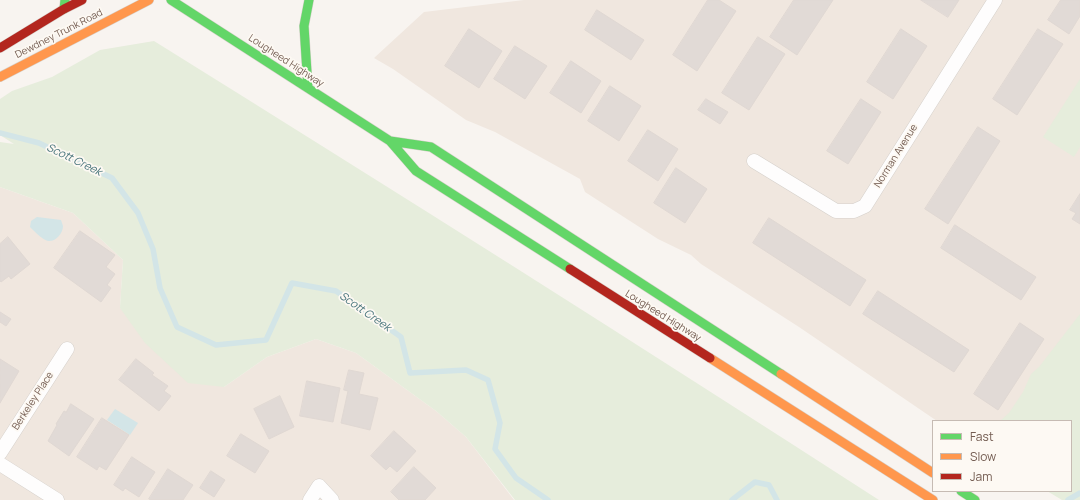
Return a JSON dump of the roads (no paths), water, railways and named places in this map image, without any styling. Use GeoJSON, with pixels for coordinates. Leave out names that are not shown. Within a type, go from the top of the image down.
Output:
{"type":"FeatureCollection","features":[{"type":"Feature","properties":{"kind":"main road","name":"Dewdney Trunk Road"},"geometry":{"type":"LineString","coordinates":[[0,48],[64,4],[82,0]]}},
{"type":"Feature","properties":{"kind":"main road","name":"Dewdney Trunk Road"},"geometry":{"type":"LineString","coordinates":[[0,77],[149,0]]}},
{"type":"Feature","properties":{"kind":"main road","name":"Lougheed Highway"},"geometry":{"type":"LineString","coordinates":[[170,0],[390,141],[416,171],[933,500]]}},
{"type":"Feature","properties":{"kind":"main road"},"geometry":{"type":"LineString","coordinates":[[308,88],[304,26],[309,0]]}},
{"type":"Feature","properties":{"kind":"main road","name":"Lougheed Highway"},"geometry":{"type":"LineString","coordinates":[[390,141],[431,147],[932,472]]}},
{"type":"Feature","properties":{"kind":"main road"},"geometry":{"type":"LineString","coordinates":[[963,492],[975,500]]}},
{"type":"Feature","properties":{"kind":"street","name":"Norman Avenue"},"geometry":{"type":"LineString","coordinates":[[754,161],[836,211],[854,211],[865,206],[995,0]]}},
{"type":"Feature","properties":{"kind":"street","name":"Berkeley Place"},"geometry":{"type":"LineString","coordinates":[[0,453],[67,349]]}},
{"type":"Feature","properties":{"kind":"street"},"geometry":{"type":"LineString","coordinates":[[0,464],[57,500]]}},
{"type":"Feature","properties":{"kind":"street"},"geometry":{"type":"LineString","coordinates":[[310,500],[319,486],[332,500]]}},
{"type":"Feature","properties":{"kind":"waterway","name":"Scott Creek"},"geometry":{"type":"LineString","coordinates":[[0,133],[39,143],[112,178],[138,213],[153,249],[160,288],[177,327],[216,345],[266,340],[292,283],[336,291],[401,337],[410,373],[466,370],[488,380],[500,423],[495,449],[516,478],[548,500]]}},
{"type":"Feature","properties":{"kind":"waterway","name":"Scott Creek"},"geometry":{"type":"LineString","coordinates":[[732,500],[755,482],[769,485],[777,500]]}},
{"type":"Feature","properties":{"kind":"waterway","name":"Scott Creek"},"geometry":{"type":"LineString","coordinates":[[1068,500],[1080,493]]}}]}
